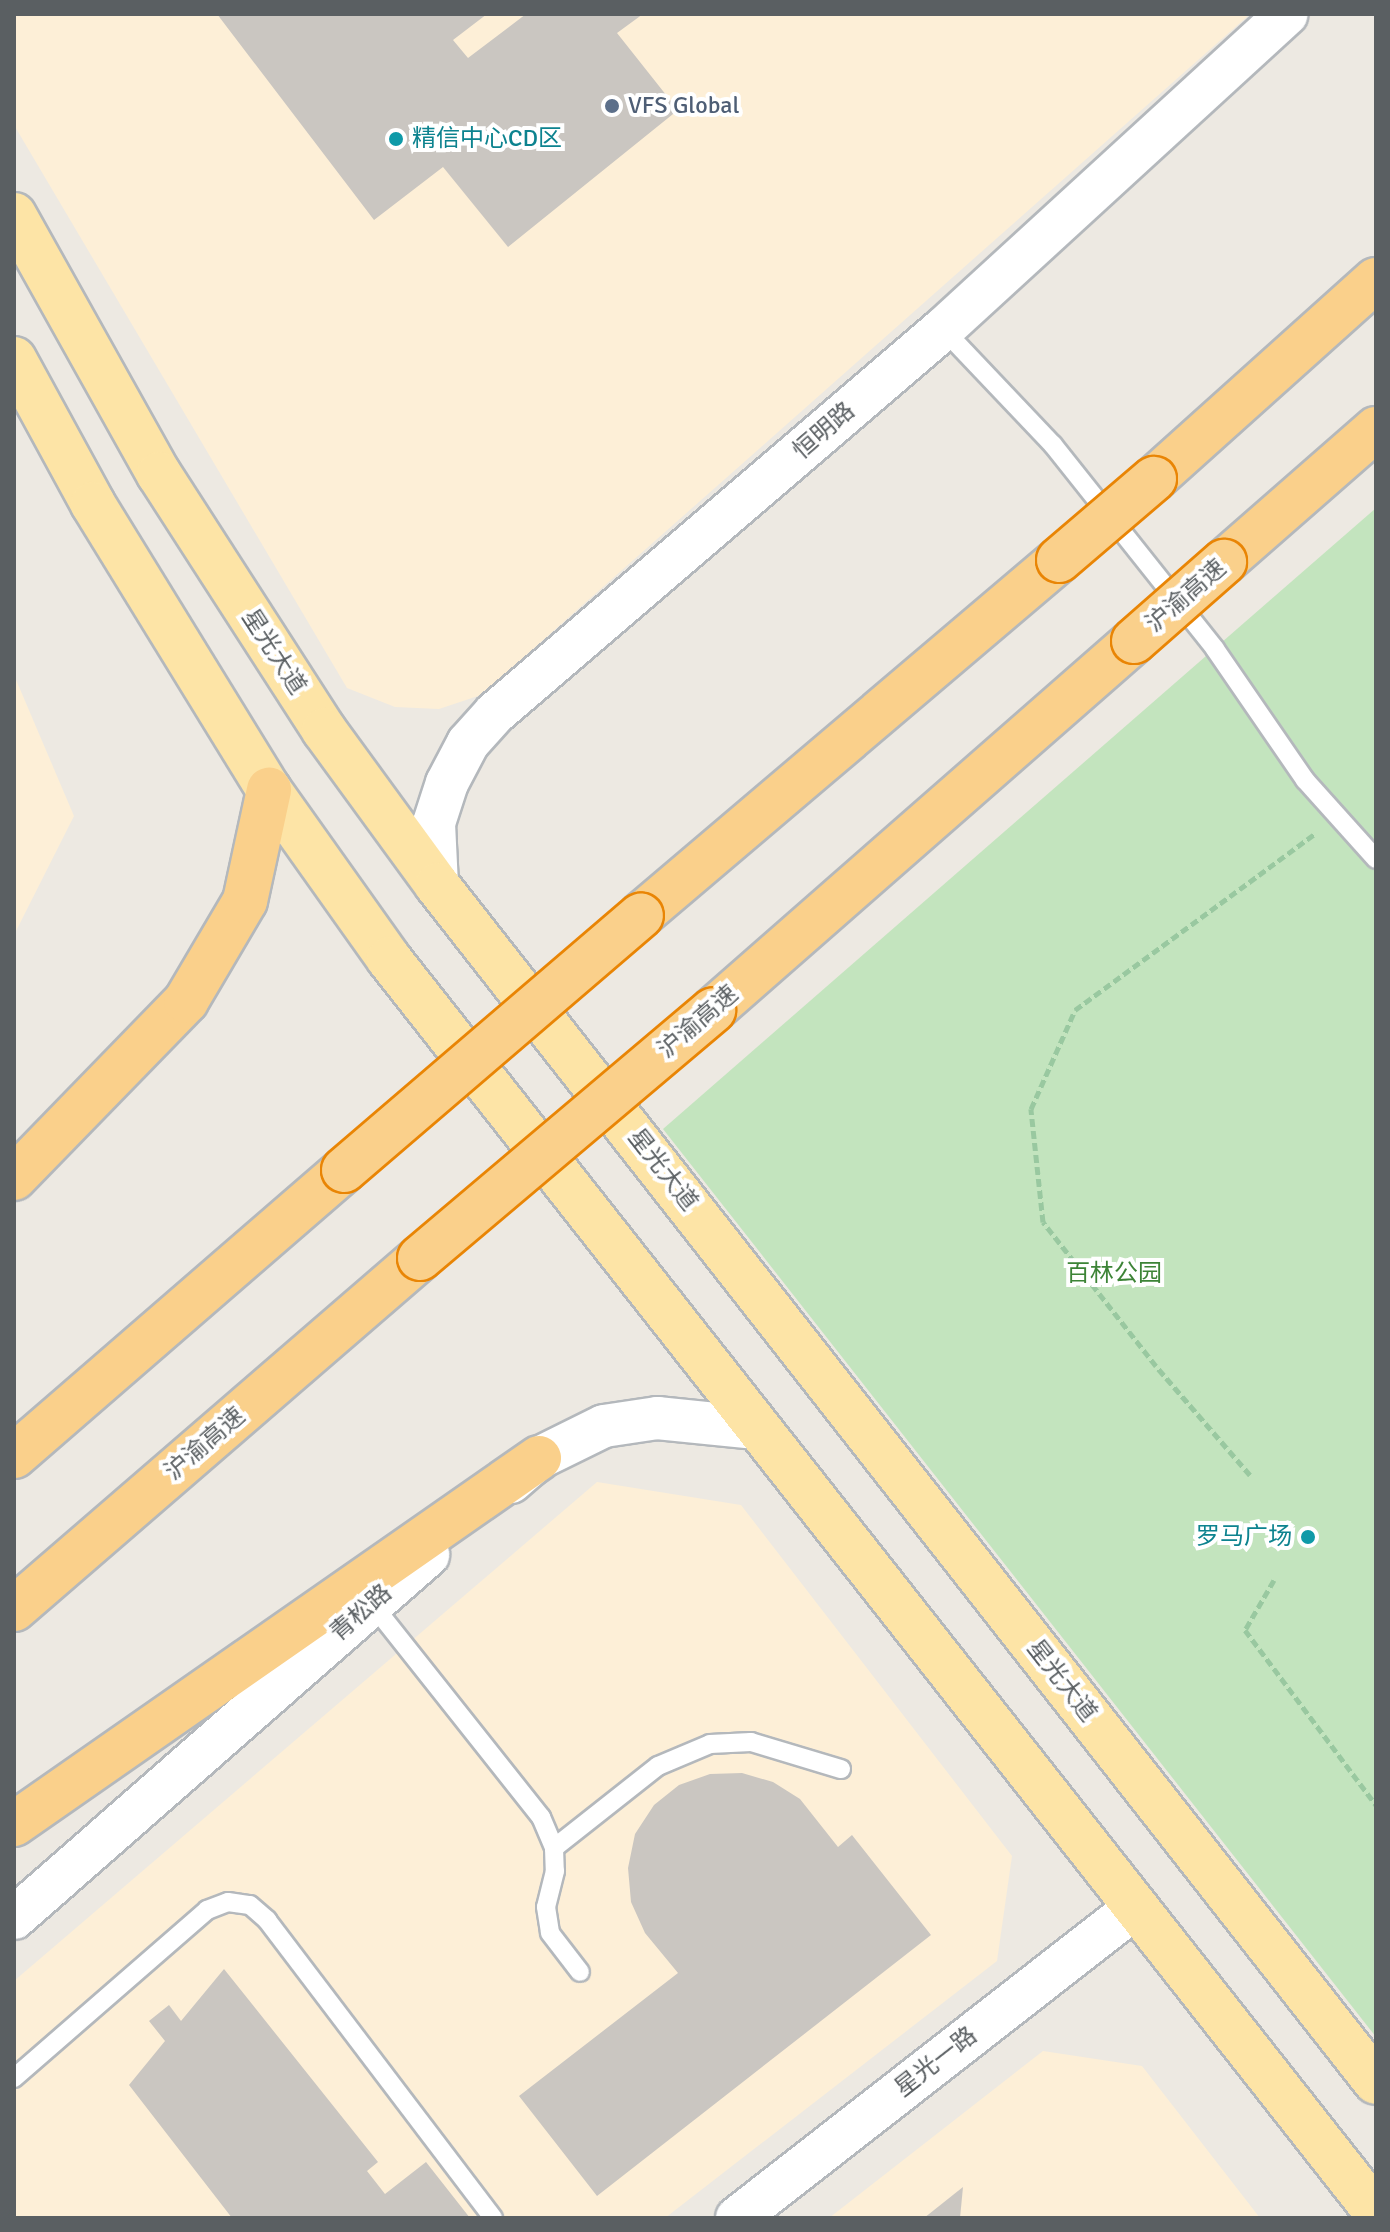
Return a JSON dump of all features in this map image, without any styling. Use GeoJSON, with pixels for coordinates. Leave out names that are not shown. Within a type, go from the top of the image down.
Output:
{"type":"FeatureCollection","features":[{"type":"Feature","properties":{"kind":"highway"},"geometry":{"type":"LineString","coordinates":[[14,1456],[641,915],[1154,479],[1376,280]]}},
{"type":"Feature","properties":{"kind":"highway","name":"沪渝高速"},"geometry":{"type":"LineString","coordinates":[[14,1609],[713,1010],[1376,429]]}},
{"type":"Feature","properties":{"kind":"highway"},"geometry":{"type":"LineString","coordinates":[[14,1178],[186,1001],[245,901],[269,790]]}},
{"type":"Feature","properties":{"kind":"highway"},"geometry":{"type":"LineString","coordinates":[[14,1824],[539,1458]]}},
{"type":"Feature","properties":{"kind":"main road","name":"星光大道"},"geometry":{"type":"LineString","coordinates":[[14,215],[159,474],[324,730],[437,885],[1376,2082]]}},
{"type":"Feature","properties":{"kind":"main road"},"geometry":{"type":"LineString","coordinates":[[14,359],[93,504],[269,790],[389,959],[1376,2212]]}},
{"type":"Feature","properties":{"kind":"street","name":"恒明路"},"geometry":{"type":"LineString","coordinates":[[437,885],[434,823],[447,783],[468,743],[495,713],[943,329],[1287,14]]}},
{"type":"Feature","properties":{"kind":"street"},"geometry":{"type":"LineString","coordinates":[[14,405],[93,504]]}},
{"type":"Feature","properties":{"kind":"street","name":"青松路"},"geometry":{"type":"LineString","coordinates":[[14,1918],[539,1458],[604,1426],[657,1418],[756,1428]]}},
{"type":"Feature","properties":{"kind":"street","name":"星光一路"},"geometry":{"type":"LineString","coordinates":[[737,2218],[1136,1907]]}},
{"type":"Feature","properties":{"kind":"lane"},"geometry":{"type":"LineString","coordinates":[[943,329],[1053,445],[1215,649],[1305,780],[1376,859]]}},
{"type":"Feature","properties":{"kind":"lane"},"geometry":{"type":"LineString","coordinates":[[372,1604],[541,1817],[554,1848],[555,1871],[546,1907],[550,1933],[580,1972]]}},
{"type":"Feature","properties":{"kind":"lane"},"geometry":{"type":"LineString","coordinates":[[554,1848],[658,1766],[710,1744],[751,1742],[841,1769]]}},
{"type":"Feature","properties":{"kind":"lane"},"geometry":{"type":"LineString","coordinates":[[14,2078],[207,1910],[228,1902],[250,1905],[267,1920],[493,2218]]}},
{"type":"Feature","properties":{"kind":"path"},"geometry":{"type":"LineString","coordinates":[[1250,1475],[1156,1366],[1043,1222],[1031,1109],[1075,1010],[1339,817]]}},
{"type":"Feature","properties":{"kind":"path"},"geometry":{"type":"LineString","coordinates":[[1274,1580],[1245,1630],[1376,1805]]}},
{"type":"Feature","properties":{"kind":"shaded area"},"geometry":{"type":"Polygon","coordinates":[[[14,14],[1250,14],[481,695],[439,709],[395,707],[347,688],[14,125],[14,14]]]}},
{"type":"Feature","properties":{"kind":"shaded area"},"geometry":{"type":"Polygon","coordinates":[[[14,675],[74,816],[14,935],[14,675]]]}},
{"type":"Feature","properties":{"kind":"shaded area"},"geometry":{"type":"Polygon","coordinates":[[[597,1482],[741,1505],[1012,1856],[997,1961],[665,2218],[14,2218],[14,1981],[597,1482]]]}},
{"type":"Feature","properties":{"kind":"shaded area"},"geometry":{"type":"Polygon","coordinates":[[[1043,2051],[1142,2066],[1260,2218],[829,2218],[1043,2051]]]}},
{"type":"Feature","properties":{"kind":"green space","name":"百林公园"},"geometry":{"type":"Polygon","coordinates":[[[1376,508],[1376,2037],[663,1129],[1376,508]]]}},
{"type":"Feature","properties":{"kind":"building","name":"精信中心CD区"},"geometry":{"type":"Polygon","coordinates":[[[217,14],[487,14],[453,40],[468,58],[526,14],[643,14],[617,33],[678,110],[508,247],[443,167],[374,220],[217,14]]]}},
{"type":"Feature","properties":{"kind":"building"},"geometry":{"type":"Polygon","coordinates":[[[742,1773],[773,1782],[800,1799],[838,1847],[852,1835],[931,1935],[597,2196],[519,2096],[678,1973],[645,1933],[631,1902],[628,1868],[635,1834],[654,1805],[679,1785],[710,1774],[742,1773]]]}},
{"type":"Feature","properties":{"kind":"building"},"geometry":{"type":"Polygon","coordinates":[[[224,1969],[378,2162],[367,2171],[385,2194],[426,2162],[470,2218],[232,2218],[129,2085],[165,2041],[149,2021],[169,2005],[181,2021],[224,1969]]]}},
{"type":"Feature","properties":{"kind":"building"},"geometry":{"type":"Polygon","coordinates":[[[963,2187],[960,2218],[924,2218],[963,2187]]]}},
{"type":"Feature","properties":{"kind":"place","name":"VFS Global"},"geometry":{"type":"Point","coordinates":[612,106]}},
{"type":"Feature","properties":{"kind":"place","name":"精信中心CD区"},"geometry":{"type":"Point","coordinates":[396,139]}},
{"type":"Feature","properties":{"kind":"place","name":"罗马广场"},"geometry":{"type":"Point","coordinates":[1308,1537]}}]}
